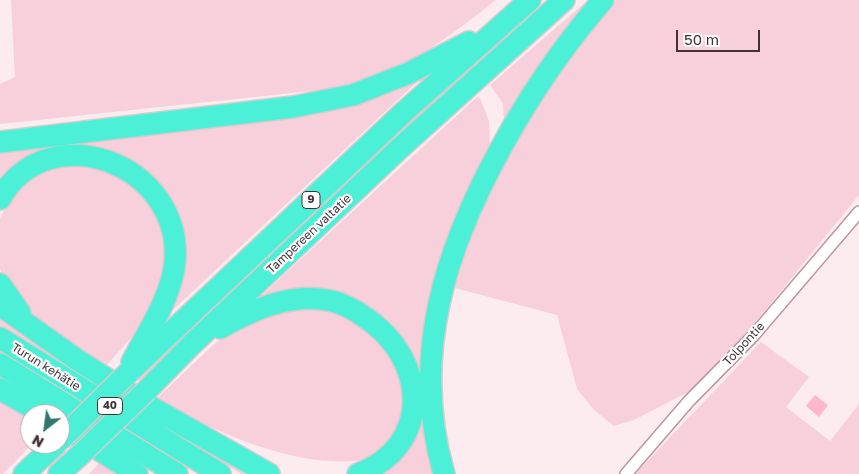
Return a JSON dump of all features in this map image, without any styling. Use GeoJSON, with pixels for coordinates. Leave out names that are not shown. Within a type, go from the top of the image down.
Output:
{"type":"FeatureCollection","features":[{"type":"Feature","properties":{"kind":"highway","name":"Tampereen valtatie"},"geometry":{"type":"LineString","coordinates":[[70,430],[404,112],[498,26],[530,0]]}},
{"type":"Feature","properties":{"kind":"highway","name":"Tampereen valtatie"},"geometry":{"type":"LineString","coordinates":[[59,474],[190,346],[407,141],[564,0]]}},
{"type":"Feature","properties":{"kind":"highway"},"geometry":{"type":"LineString","coordinates":[[444,474],[433,420],[430,378],[432,336],[438,299],[450,259],[482,182],[524,106],[548,70],[603,0]]}},
{"type":"Feature","properties":{"kind":"highway"},"geometry":{"type":"LineString","coordinates":[[0,142],[293,107],[353,95],[409,72],[498,26]]}},
{"type":"Feature","properties":{"kind":"highway"},"geometry":{"type":"LineString","coordinates":[[0,199],[11,183],[32,167],[49,160],[77,156],[105,159],[121,166],[146,183],[158,196],[172,225],[174,262],[160,306],[125,376]]}},
{"type":"Feature","properties":{"kind":"highway"},"geometry":{"type":"LineString","coordinates":[[0,284],[29,326]]}},
{"type":"Feature","properties":{"kind":"highway"},"geometry":{"type":"LineString","coordinates":[[190,346],[243,315],[270,305],[294,300],[333,301],[353,308],[378,325],[400,350],[410,369],[414,391],[413,409],[405,433],[393,450],[374,467],[358,474]]}},
{"type":"Feature","properties":{"kind":"highway"},"geometry":{"type":"LineString","coordinates":[[0,305],[156,410],[269,474]]}},
{"type":"Feature","properties":{"kind":"highway","name":"Turun kehätie"},"geometry":{"type":"LineString","coordinates":[[0,338],[220,474]]}},
{"type":"Feature","properties":{"kind":"highway","name":"Turun kehätie"},"geometry":{"type":"LineString","coordinates":[[0,364],[177,474]]}},
{"type":"Feature","properties":{"kind":"highway"},"geometry":{"type":"LineString","coordinates":[[0,389],[26,404]]}},
{"type":"Feature","properties":{"kind":"highway"},"geometry":{"type":"LineString","coordinates":[[70,431],[137,474]]}},
{"type":"Feature","properties":{"kind":"highway"},"geometry":{"type":"LineString","coordinates":[[24,474],[45,454]]}},
{"type":"Feature","properties":{"kind":"highway"},"geometry":{"type":"LineString","coordinates":[[72,474],[81,454]]}},
{"type":"Feature","properties":{"kind":"highway"},"geometry":{"type":"LineString","coordinates":[[251,464],[287,474]]}},
{"type":"Feature","properties":{"kind":"street","name":"Tolpontie"},"geometry":{"type":"LineString","coordinates":[[626,474],[689,401],[754,335],[859,212]]}},
{"type":"Feature","properties":{"kind":"shaded area"},"geometry":{"type":"Polygon","coordinates":[[[11,0],[496,0],[438,44],[398,66],[355,83],[330,89],[0,124],[0,84],[15,77],[11,0]]]}},
{"type":"Feature","properties":{"kind":"shaded area"},"geometry":{"type":"Polygon","coordinates":[[[588,0],[596,0],[507,121],[504,120],[503,104],[490,85],[588,0]]]}},
{"type":"Feature","properties":{"kind":"shaded area"},"geometry":{"type":"Polygon","coordinates":[[[616,0],[859,0],[859,195],[750,329],[690,391],[634,420],[614,426],[594,410],[577,389],[557,315],[455,288],[467,248],[482,210],[520,135],[565,65],[616,0]]]}},
{"type":"Feature","properties":{"kind":"shaded area"},"geometry":{"type":"Polygon","coordinates":[[[417,78],[418,81],[161,321],[179,221],[168,197],[142,169],[119,156],[95,149],[0,185],[0,149],[417,78]]]}},
{"type":"Feature","properties":{"kind":"shaded area"},"geometry":{"type":"Polygon","coordinates":[[[446,85],[451,91],[141,381],[138,378],[446,85]]]}},
{"type":"Feature","properties":{"kind":"shaded area"},"geometry":{"type":"Polygon","coordinates":[[[477,97],[480,98],[489,121],[490,146],[440,281],[440,474],[375,474],[419,405],[363,308],[250,306],[477,97]]]}},
{"type":"Feature","properties":{"kind":"shaded area"},"geometry":{"type":"Polygon","coordinates":[[[95,164],[135,181],[165,225],[164,275],[145,318],[131,338],[104,368],[31,317],[3,276],[0,268],[0,218],[14,191],[43,169],[95,164]]]}},
{"type":"Feature","properties":{"kind":"shaded area"},"geometry":{"type":"Polygon","coordinates":[[[294,307],[334,310],[386,340],[408,402],[393,440],[386,448],[372,458],[346,461],[319,460],[290,455],[232,436],[179,412],[156,399],[213,345],[242,323],[294,307]]]}},
{"type":"Feature","properties":{"kind":"shaded area"},"geometry":{"type":"Polygon","coordinates":[[[0,313],[256,474],[241,474],[0,326],[0,313]]]}},
{"type":"Feature","properties":{"kind":"shaded area"},"geometry":{"type":"Polygon","coordinates":[[[761,342],[809,377],[786,407],[830,441],[859,404],[859,474],[635,474],[761,342]]]}},
{"type":"Feature","properties":{"kind":"shaded area"},"geometry":{"type":"Polygon","coordinates":[[[0,398],[20,410],[20,454],[22,454],[3,474],[0,474],[0,398]]]}},
{"type":"Feature","properties":{"kind":"shaded area"},"geometry":{"type":"Polygon","coordinates":[[[102,460],[123,474],[89,474],[102,460]]]}},
{"type":"Feature","properties":{"kind":"building"},"geometry":{"type":"Polygon","coordinates":[[[815,395],[828,405],[819,417],[806,406],[815,395]]]}}]}
